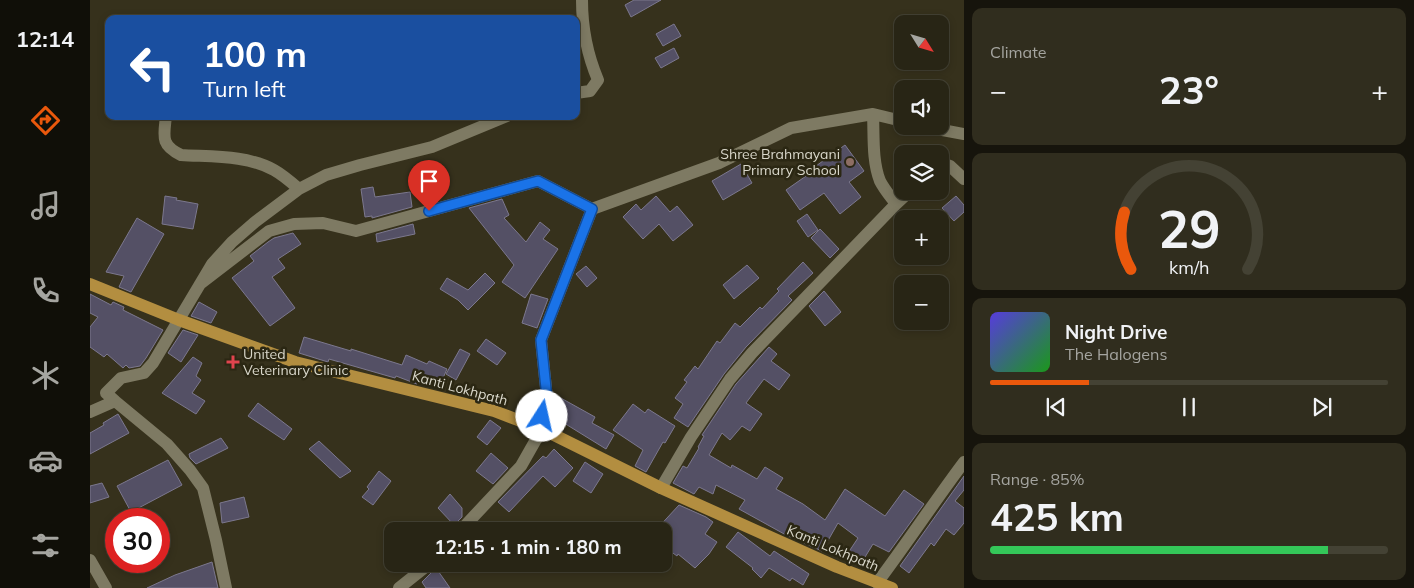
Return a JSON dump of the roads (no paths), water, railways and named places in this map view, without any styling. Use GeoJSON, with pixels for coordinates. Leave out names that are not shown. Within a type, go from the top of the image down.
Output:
{"type":"FeatureCollection","features":[{"type":"Feature","properties":{"kind":"main road","name":"Kanti Lokhpath"},"geometry":{"type":"LineString","coordinates":[[90,284],[294,362],[494,411],[537,428],[662,488],[837,567],[892,588]]}},
{"type":"Feature","properties":{"kind":"street"},"geometry":{"type":"LineString","coordinates":[[580,92],[590,91],[598,80],[589,58],[582,21],[582,0]]}},
{"type":"Feature","properties":{"kind":"street"},"geometry":{"type":"LineString","coordinates":[[873,114],[877,170],[880,180],[896,204]]}},
{"type":"Feature","properties":{"kind":"street"},"geometry":{"type":"LineString","coordinates":[[200,284],[269,231],[294,224],[323,223],[356,231],[538,181],[592,209],[719,163],[791,128],[873,114],[894,120]]}},
{"type":"Feature","properties":{"kind":"street"},"geometry":{"type":"LineString","coordinates":[[166,120],[164,139],[174,152],[181,155],[250,161],[274,170],[300,189]]}},
{"type":"Feature","properties":{"kind":"street"},"geometry":{"type":"LineString","coordinates":[[226,588],[203,488],[167,444],[106,393],[121,378],[144,373],[159,355],[212,264],[232,242],[255,222],[300,189],[326,176],[360,165],[432,147],[498,120]]}},
{"type":"Feature","properties":{"kind":"street"},"geometry":{"type":"LineString","coordinates":[[949,131],[964,134]]}},
{"type":"Feature","properties":{"kind":"street"},"geometry":{"type":"LineString","coordinates":[[949,166],[964,180]]}},
{"type":"Feature","properties":{"kind":"street"},"geometry":{"type":"LineString","coordinates":[[662,488],[691,437],[741,366],[900,200]]}},
{"type":"Feature","properties":{"kind":"street"},"geometry":{"type":"LineString","coordinates":[[468,522],[521,466],[542,416],[547,398],[541,340],[592,209]]}},
{"type":"Feature","properties":{"kind":"street"},"geometry":{"type":"LineString","coordinates":[[90,412],[115,401]]}},
{"type":"Feature","properties":{"kind":"street"},"geometry":{"type":"LineString","coordinates":[[877,583],[964,462]]}},
{"type":"Feature","properties":{"kind":"street"},"geometry":{"type":"LineString","coordinates":[[90,560],[106,588]]}},
{"type":"Feature","properties":{"kind":"street"},"geometry":{"type":"LineString","coordinates":[[399,588],[419,572]]}},
{"type":"Feature","properties":{"kind":"place","name":"Shree Brahmayani Primary School"},"geometry":{"type":"Point","coordinates":[850,162]}},
{"type":"Feature","properties":{"kind":"place","name":"United Veterinary Clinic"},"geometry":{"type":"Point","coordinates":[233,362]}}]}
